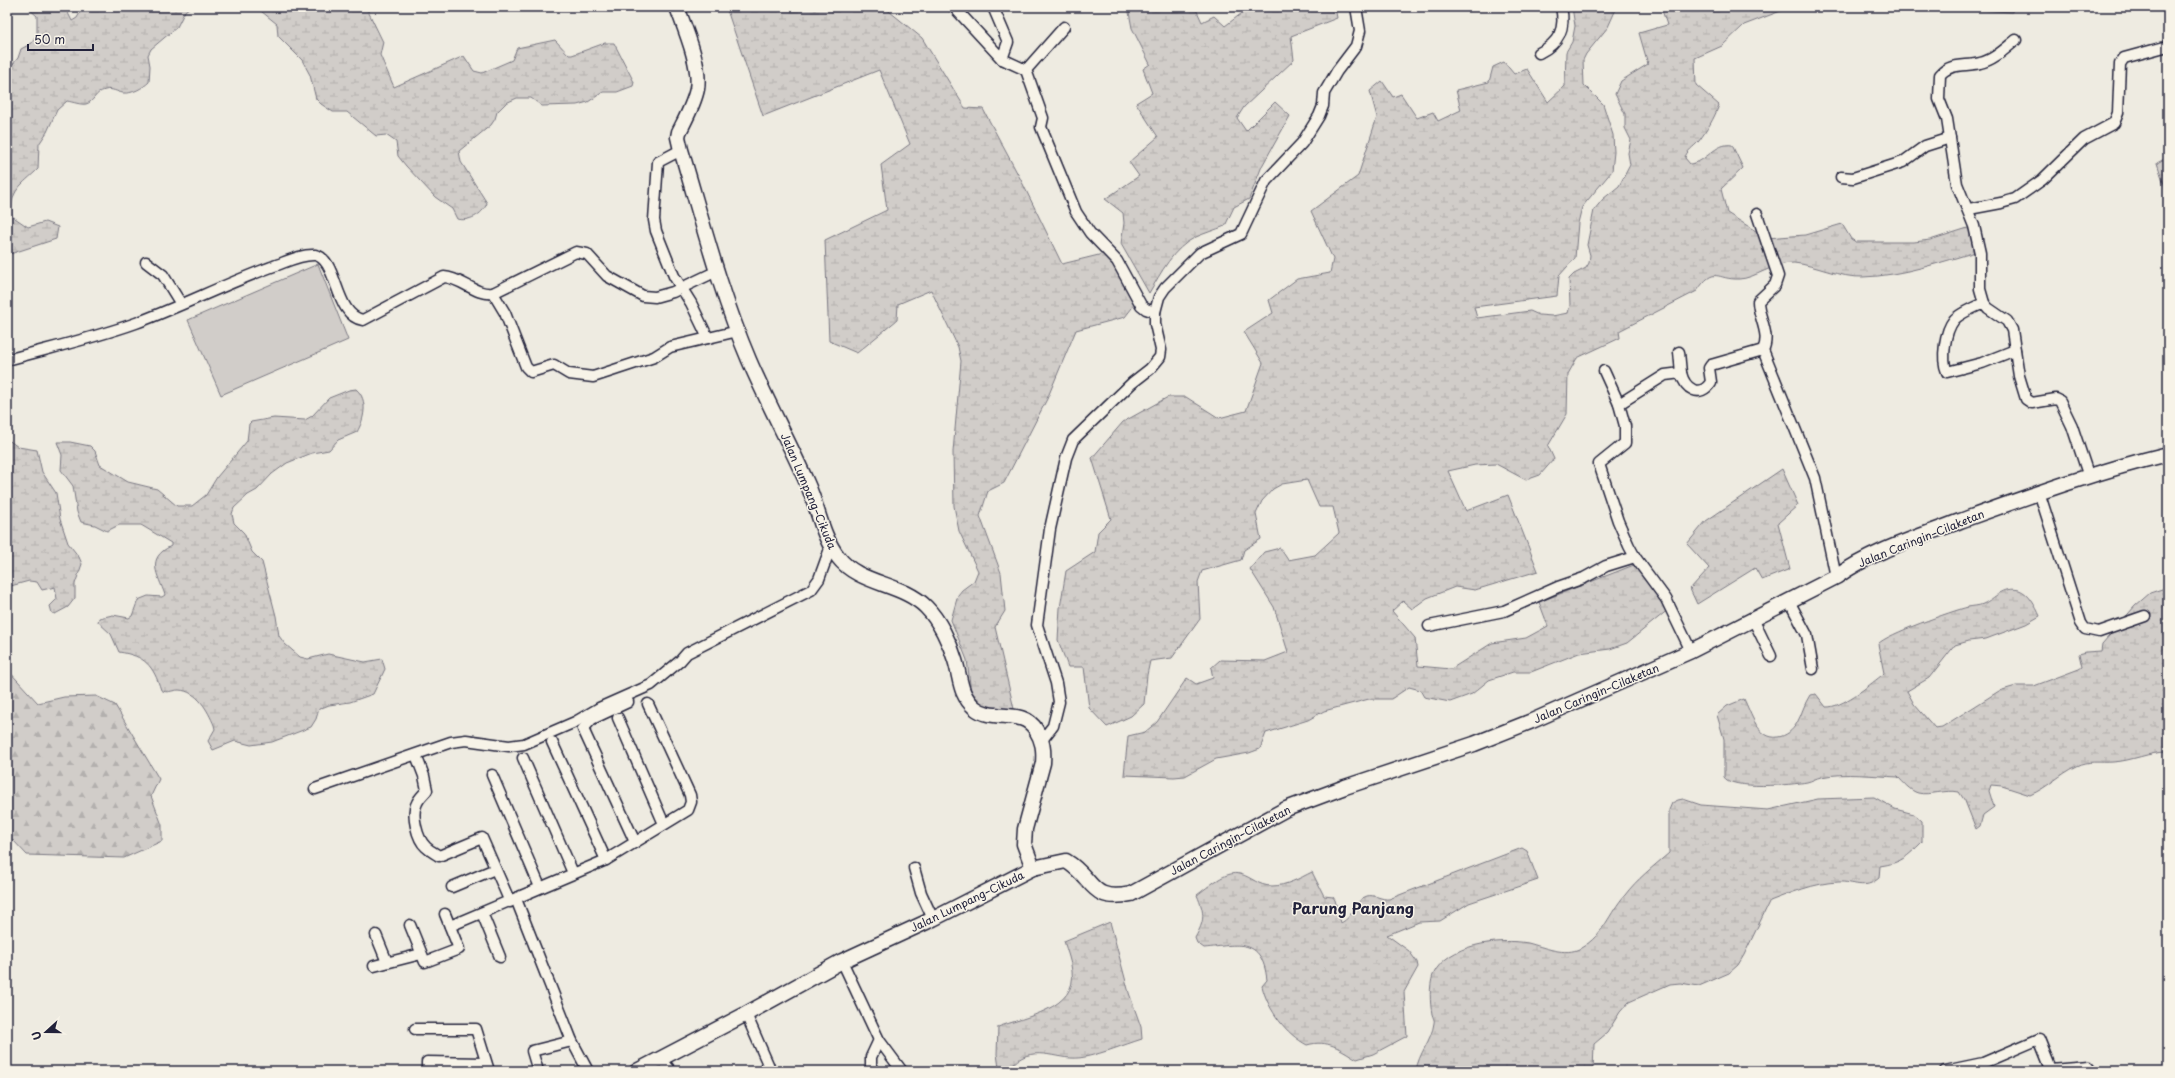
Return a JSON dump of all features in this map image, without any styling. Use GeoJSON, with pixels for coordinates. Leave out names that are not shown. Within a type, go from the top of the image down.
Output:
{"type":"FeatureCollection","features":[{"type":"Feature","properties":{"kind":"street","name":"Jalan Lumpang–Cikuda"},"geometry":{"type":"LineString","coordinates":[[637,1071],[746,1014],[842,961],[932,919],[1034,868],[1024,844],[1025,829],[1043,762],[1042,740],[1031,722],[1018,717],[990,714],[976,709],[964,695],[959,685],[955,660],[937,622],[926,607],[897,588],[853,571],[838,558],[831,546],[808,484],[749,360],[738,331],[717,271],[681,150],[678,137],[679,132],[694,102],[698,87],[696,70],[677,7]]}},
{"type":"Feature","properties":{"kind":"street"},"geometry":{"type":"LineString","coordinates":[[954,7],[1002,59],[1026,70],[1043,118],[1041,127],[1076,212],[1090,233],[1117,261],[1141,305],[1146,310],[1155,312]]}},
{"type":"Feature","properties":{"kind":"street"},"geometry":{"type":"LineString","coordinates":[[993,7],[1008,42],[1002,59]]}},
{"type":"Feature","properties":{"kind":"street"},"geometry":{"type":"LineString","coordinates":[[1042,740],[1053,726],[1059,702],[1056,683],[1037,626],[1050,529],[1066,458],[1073,440],[1132,383],[1150,369],[1160,357],[1161,350],[1155,324],[1155,312],[1159,297],[1165,288],[1193,258],[1200,253],[1241,234],[1266,181],[1302,143],[1319,116],[1327,88],[1337,71],[1356,46],[1360,31],[1356,7]]}},
{"type":"Feature","properties":{"kind":"street"},"geometry":{"type":"LineString","coordinates":[[1540,53],[1549,48],[1561,34],[1561,7]]}},
{"type":"Feature","properties":{"kind":"street"},"geometry":{"type":"LineString","coordinates":[[1026,70],[1064,27]]}},
{"type":"Feature","properties":{"kind":"street"},"geometry":{"type":"LineString","coordinates":[[2016,40],[1993,57],[1980,63],[1955,66],[1944,70],[1940,75],[1939,99],[1946,119],[1957,184],[1969,209],[1980,253],[1980,289],[1984,302],[1988,308],[2007,321],[2012,330],[2019,376],[2026,399],[2032,403],[2056,399],[2060,400],[2072,426],[2089,477]]}},
{"type":"Feature","properties":{"kind":"street"},"geometry":{"type":"LineString","coordinates":[[1969,209],[2015,199],[2042,180],[2084,139],[2114,123],[2118,113],[2120,64],[2124,58],[2168,46]]}},
{"type":"Feature","properties":{"kind":"street"},"geometry":{"type":"LineString","coordinates":[[1841,177],[1853,178],[1903,162],[1925,146],[1950,138]]}},
{"type":"Feature","properties":{"kind":"street"},"geometry":{"type":"LineString","coordinates":[[681,150],[658,162],[654,220],[664,256],[708,338]]}},
{"type":"Feature","properties":{"kind":"street"},"geometry":{"type":"LineString","coordinates":[[1757,214],[1778,276],[1775,285],[1763,294],[1758,301],[1758,309],[1764,324],[1765,346],[1763,350],[1815,478],[1836,577]]}},
{"type":"Feature","properties":{"kind":"street"},"geometry":{"type":"LineString","coordinates":[[7,360],[135,323],[246,276],[300,257],[313,255],[323,258],[345,307],[357,319],[367,319],[444,277],[451,278],[483,293],[493,293],[576,252],[587,254],[607,276],[643,296],[654,297],[673,292],[717,271]]}},
{"type":"Feature","properties":{"kind":"street"},"geometry":{"type":"LineString","coordinates":[[146,262],[163,275],[181,304]]}},
{"type":"Feature","properties":{"kind":"street"},"geometry":{"type":"LineString","coordinates":[[493,293],[505,313],[526,367],[531,372],[554,365],[569,374],[593,377],[654,357],[670,347],[738,331]]}},
{"type":"Feature","properties":{"kind":"street"},"geometry":{"type":"LineString","coordinates":[[1984,302],[1954,319],[1948,329],[1944,365],[1947,372],[1982,363],[2015,350]]}},
{"type":"Feature","properties":{"kind":"street"},"geometry":{"type":"LineString","coordinates":[[1679,352],[1681,373],[1684,384],[1688,389],[1695,390],[1704,388],[1710,382],[1709,368],[1711,365],[1763,350]]}},
{"type":"Feature","properties":{"kind":"street"},"geometry":{"type":"LineString","coordinates":[[1604,371],[1619,404],[1625,426],[1625,443],[1599,464],[1618,520],[1635,557],[1666,599],[1691,650]]}},
{"type":"Feature","properties":{"kind":"street"},"geometry":{"type":"LineString","coordinates":[[1619,404],[1665,374],[1681,373]]}},
{"type":"Feature","properties":{"kind":"street","name":"Jalan Caringin–Cilaketan"},"geometry":{"type":"LineString","coordinates":[[1034,868],[1066,861],[1074,866],[1102,895],[1119,897],[1131,894],[1286,809],[1345,787],[1481,741],[1629,679],[1789,601],[1836,577],[1853,565],[1921,536],[2039,492],[2168,454]]}},
{"type":"Feature","properties":{"kind":"street"},"geometry":{"type":"LineString","coordinates":[[2039,492],[2081,623],[2085,629],[2099,632],[2145,616]]}},
{"type":"Feature","properties":{"kind":"street"},"geometry":{"type":"LineString","coordinates":[[315,789],[451,742],[466,740],[509,746],[524,744],[575,722],[599,708],[651,685],[680,661],[687,653],[811,590],[818,579],[831,546]]}},
{"type":"Feature","properties":{"kind":"street"},"geometry":{"type":"LineString","coordinates":[[1429,626],[1504,611],[1558,587],[1584,578],[1606,566],[1635,557]]}},
{"type":"Feature","properties":{"kind":"street"},"geometry":{"type":"LineString","coordinates":[[1789,601],[1807,635],[1813,669]]}},
{"type":"Feature","properties":{"kind":"street"},"geometry":{"type":"LineString","coordinates":[[1753,619],[1772,656]]}},
{"type":"Feature","properties":{"kind":"street"},"geometry":{"type":"LineString","coordinates":[[635,842],[584,729],[592,720],[645,694],[651,685]]}},
{"type":"Feature","properties":{"kind":"street"},"geometry":{"type":"LineString","coordinates":[[450,926],[606,860],[688,810],[691,802],[690,795],[648,704]]}},
{"type":"Feature","properties":{"kind":"street"},"geometry":{"type":"LineString","coordinates":[[618,718],[664,824]]}},
{"type":"Feature","properties":{"kind":"street"},"geometry":{"type":"LineString","coordinates":[[552,742],[606,860]]}},
{"type":"Feature","properties":{"kind":"street"},"geometry":{"type":"LineString","coordinates":[[416,755],[424,776],[427,790],[417,803],[415,809],[415,821],[420,838],[425,847],[439,856],[482,838],[495,869],[513,900],[550,984],[572,1041],[588,1071]]}},
{"type":"Feature","properties":{"kind":"street"},"geometry":{"type":"LineString","coordinates":[[523,758],[573,873]]}},
{"type":"Feature","properties":{"kind":"street"},"geometry":{"type":"LineString","coordinates":[[492,775],[540,887]]}},
{"type":"Feature","properties":{"kind":"street"},"geometry":{"type":"LineString","coordinates":[[914,868],[921,893],[932,919]]}},
{"type":"Feature","properties":{"kind":"street"},"geometry":{"type":"LineString","coordinates":[[452,887],[495,869]]}},
{"type":"Feature","properties":{"kind":"street"},"geometry":{"type":"LineString","coordinates":[[482,913],[500,957]]}},
{"type":"Feature","properties":{"kind":"street"},"geometry":{"type":"LineString","coordinates":[[410,925],[425,962],[459,949],[445,914]]}},
{"type":"Feature","properties":{"kind":"street"},"geometry":{"type":"LineString","coordinates":[[376,935],[387,962]]}},
{"type":"Feature","properties":{"kind":"street"},"geometry":{"type":"LineString","coordinates":[[374,966],[421,954]]}},
{"type":"Feature","properties":{"kind":"street"},"geometry":{"type":"LineString","coordinates":[[842,961],[879,1040],[902,1071]]}},
{"type":"Feature","properties":{"kind":"street"},"geometry":{"type":"LineString","coordinates":[[746,1014],[771,1071]]}},
{"type":"Feature","properties":{"kind":"street"},"geometry":{"type":"LineString","coordinates":[[415,1029],[476,1029],[487,1067],[426,1062],[427,1071]]}},
{"type":"Feature","properties":{"kind":"street"},"geometry":{"type":"LineString","coordinates":[[1945,1071],[1983,1067],[2039,1039],[2051,1069],[2088,1066],[2092,1071]]}},
{"type":"Feature","properties":{"kind":"street"},"geometry":{"type":"LineString","coordinates":[[871,1071],[871,1057],[879,1040]]}},
{"type":"Feature","properties":{"kind":"street"},"geometry":{"type":"LineString","coordinates":[[538,1071],[532,1051],[572,1041]]}},
{"type":"Feature","properties":{"kind":"street"},"geometry":{"type":"LineString","coordinates":[[661,1059],[671,1071]]}},
{"type":"Feature","properties":{"kind":"green space"},"geometry":{"type":"Polygon","coordinates":[[[27,7],[65,7],[72,21],[77,18],[83,7],[190,7],[185,11],[177,27],[151,49],[148,55],[150,66],[149,82],[147,84],[130,93],[105,90],[99,93],[89,103],[82,104],[67,101],[57,110],[47,132],[39,144],[38,169],[18,189],[13,200],[12,207],[12,216],[28,227],[45,222],[58,227],[56,239],[7,255],[7,71],[18,58],[21,49],[32,43],[37,34],[37,16],[27,7]]]}},
{"type":"Feature","properties":{"kind":"green space"},"geometry":{"type":"Polygon","coordinates":[[[256,7],[366,7],[383,42],[380,55],[394,87],[464,56],[474,71],[482,73],[512,60],[517,48],[555,40],[569,55],[605,43],[614,43],[634,82],[633,86],[617,92],[603,92],[588,102],[577,105],[542,106],[531,98],[517,98],[506,103],[497,112],[491,125],[459,151],[461,162],[487,203],[482,211],[475,217],[461,220],[457,219],[452,209],[435,197],[406,166],[398,156],[396,142],[386,135],[376,136],[347,112],[333,112],[316,99],[310,75],[302,60],[278,36],[277,24],[256,7]]]}},
{"type":"Feature","properties":{"kind":"green space"},"geometry":{"type":"Polygon","coordinates":[[[726,7],[884,7],[922,38],[965,108],[983,109],[1021,180],[1062,264],[1111,252],[1139,299],[1125,317],[1076,330],[1047,399],[1004,483],[988,491],[980,516],[1001,573],[1005,611],[995,627],[1014,709],[987,707],[977,702],[971,692],[967,660],[951,620],[958,595],[974,581],[978,571],[959,531],[954,506],[953,452],[961,361],[958,347],[931,290],[898,304],[897,320],[857,353],[829,341],[825,240],[887,210],[881,165],[910,144],[879,70],[763,116],[726,7]]]}},
{"type":"Feature","properties":{"kind":"green space"},"geometry":{"type":"Polygon","coordinates":[[[1128,7],[1195,7],[1202,22],[1214,16],[1225,26],[1250,7],[1335,7],[1337,18],[1291,36],[1294,60],[1244,107],[1237,118],[1246,131],[1275,102],[1290,116],[1262,166],[1249,199],[1234,207],[1225,226],[1196,237],[1174,254],[1149,293],[1121,244],[1124,223],[1123,213],[1105,199],[1139,176],[1129,162],[1158,137],[1136,103],[1152,93],[1143,69],[1150,64],[1132,28],[1128,7]]]}},
{"type":"Feature","properties":{"kind":"green space"},"geometry":{"type":"Polygon","coordinates":[[[1572,7],[1617,7],[1608,27],[1586,54],[1583,60],[1584,85],[1603,104],[1613,135],[1614,152],[1612,171],[1582,207],[1578,223],[1575,258],[1559,276],[1557,296],[1474,307],[1477,318],[1530,311],[1539,315],[1552,316],[1568,313],[1570,305],[1569,279],[1574,274],[1586,268],[1589,263],[1590,255],[1587,245],[1594,210],[1603,199],[1619,186],[1630,165],[1628,153],[1631,140],[1625,128],[1625,114],[1615,94],[1621,81],[1648,64],[1639,33],[1667,25],[1661,7],[1791,7],[1744,25],[1722,46],[1695,58],[1696,85],[1719,105],[1708,128],[1699,141],[1690,149],[1685,158],[1690,164],[1696,163],[1715,149],[1726,145],[1732,145],[1743,168],[1721,189],[1727,213],[1767,238],[1805,235],[1842,224],[1851,239],[1856,242],[1914,242],[1930,240],[1974,226],[1979,251],[1921,268],[1878,276],[1845,276],[1802,264],[1787,263],[1745,278],[1731,279],[1712,276],[1703,283],[1697,291],[1619,331],[1620,338],[1577,358],[1568,374],[1567,414],[1548,446],[1554,459],[1540,475],[1526,480],[1496,464],[1475,465],[1448,471],[1466,511],[1508,495],[1538,571],[1475,590],[1455,587],[1427,598],[1412,609],[1403,601],[1392,611],[1415,638],[1418,666],[1451,669],[1492,643],[1526,638],[1548,626],[1539,602],[1639,563],[1674,605],[1627,643],[1610,649],[1579,653],[1531,672],[1513,672],[1489,680],[1472,694],[1450,702],[1424,697],[1420,690],[1409,687],[1391,699],[1369,699],[1324,711],[1308,720],[1266,733],[1260,749],[1249,753],[1216,759],[1185,776],[1124,775],[1128,736],[1145,732],[1157,722],[1187,678],[1196,684],[1213,678],[1211,668],[1220,660],[1265,661],[1288,652],[1274,607],[1250,569],[1264,552],[1280,548],[1288,560],[1315,555],[1339,533],[1333,507],[1319,507],[1307,480],[1282,484],[1273,489],[1262,501],[1256,514],[1261,539],[1244,550],[1241,560],[1202,571],[1198,582],[1200,619],[1172,658],[1150,661],[1144,704],[1131,716],[1107,727],[1089,708],[1084,667],[1068,667],[1058,640],[1060,608],[1066,571],[1095,552],[1098,532],[1111,519],[1092,458],[1123,422],[1168,397],[1186,397],[1219,418],[1246,411],[1263,363],[1244,332],[1273,313],[1269,300],[1297,279],[1330,273],[1333,259],[1311,211],[1358,176],[1377,117],[1370,91],[1382,81],[1393,97],[1401,94],[1417,118],[1433,112],[1438,121],[1461,110],[1456,90],[1489,82],[1493,67],[1504,62],[1514,74],[1527,69],[1548,102],[1565,86],[1566,52],[1572,42],[1575,26],[1572,7]]]}},
{"type":"Feature","properties":{"kind":"green space"},"geometry":{"type":"Polygon","coordinates":[[[1956,7],[2013,7],[2012,12],[1958,9],[1956,7]]]}},
{"type":"Feature","properties":{"kind":"green space"},"geometry":{"type":"Polygon","coordinates":[[[2168,157],[2168,235],[2165,234],[2164,221],[2166,190],[2157,163],[2168,157]]]}},
{"type":"Feature","properties":{"kind":"green space"},"geometry":{"type":"Polygon","coordinates":[[[318,264],[348,340],[221,395],[188,320],[318,264]]]}},
{"type":"Feature","properties":{"kind":"green space"},"geometry":{"type":"Polygon","coordinates":[[[356,389],[363,399],[364,404],[362,422],[357,432],[338,440],[329,450],[312,453],[287,463],[272,474],[257,490],[248,495],[234,508],[232,514],[234,523],[244,533],[252,552],[262,562],[276,616],[279,636],[285,644],[300,657],[308,659],[328,654],[365,662],[382,659],[385,669],[373,694],[350,702],[329,705],[319,709],[316,719],[311,727],[272,742],[251,745],[235,741],[213,750],[208,741],[215,729],[214,725],[209,714],[197,698],[186,691],[179,690],[165,692],[161,690],[155,674],[147,663],[135,656],[119,652],[111,634],[98,622],[99,618],[113,615],[129,618],[132,616],[138,600],[148,596],[162,597],[165,595],[157,574],[156,562],[158,556],[171,546],[171,543],[141,525],[119,525],[107,531],[95,525],[81,522],[77,512],[73,486],[61,470],[62,455],[57,442],[70,442],[90,446],[95,451],[100,465],[128,482],[157,489],[177,506],[192,506],[206,495],[217,477],[247,441],[249,424],[251,422],[274,418],[305,420],[312,416],[329,398],[349,390],[356,389]]]}},
{"type":"Feature","properties":{"kind":"green space"},"geometry":{"type":"Polygon","coordinates":[[[7,439],[18,447],[37,450],[42,472],[56,493],[60,519],[68,543],[79,557],[82,564],[75,584],[75,598],[68,607],[55,614],[52,613],[50,606],[57,599],[55,587],[42,590],[37,582],[29,581],[7,587],[7,439]]]}},
{"type":"Feature","properties":{"kind":"green space"},"geometry":{"type":"Polygon","coordinates":[[[1782,469],[1798,505],[1778,523],[1790,569],[1762,580],[1755,568],[1697,604],[1690,589],[1709,568],[1687,544],[1706,521],[1782,469]]]}},
{"type":"Feature","properties":{"kind":"green space"},"geometry":{"type":"Polygon","coordinates":[[[2168,587],[2168,752],[2154,753],[2120,761],[2090,762],[2081,764],[2030,795],[2002,786],[1991,785],[1989,791],[1994,807],[1983,815],[1980,826],[1976,829],[1965,801],[1959,792],[1949,791],[1922,794],[1909,788],[1898,777],[1840,775],[1821,777],[1809,782],[1762,786],[1738,784],[1729,781],[1724,777],[1724,739],[1717,715],[1727,706],[1744,699],[1760,730],[1771,737],[1784,736],[1791,731],[1797,723],[1810,695],[1816,694],[1826,707],[1840,704],[1855,696],[1881,676],[1884,673],[1878,644],[1906,629],[1960,609],[1981,605],[2004,591],[2013,589],[2023,592],[2029,597],[2040,616],[2026,624],[1986,639],[1969,641],[1955,645],[1929,678],[1907,691],[1914,704],[1935,728],[1942,727],[1999,691],[2016,686],[2034,686],[2079,669],[2082,667],[2079,654],[2101,651],[2102,644],[2135,606],[2150,593],[2168,587]]]}},
{"type":"Feature","properties":{"kind":"green space"},"geometry":{"type":"Polygon","coordinates":[[[7,669],[38,703],[64,697],[96,696],[115,705],[159,779],[151,796],[162,825],[162,841],[124,858],[27,855],[13,840],[7,841],[7,669]]]}},
{"type":"Feature","properties":{"kind":"green space"},"geometry":{"type":"Polygon","coordinates":[[[1874,797],[1895,809],[1914,814],[1922,821],[1922,842],[1917,847],[1899,861],[1880,866],[1879,878],[1869,884],[1864,885],[1838,882],[1820,884],[1770,901],[1744,955],[1738,965],[1729,973],[1699,986],[1680,983],[1670,984],[1629,1002],[1620,1012],[1607,1033],[1594,1044],[1593,1071],[1416,1071],[1419,1059],[1433,1029],[1434,1021],[1430,994],[1431,984],[1433,975],[1440,965],[1450,956],[1462,950],[1489,943],[1528,943],[1568,952],[1575,951],[1589,943],[1601,930],[1619,902],[1630,889],[1669,853],[1669,810],[1672,803],[1683,799],[1701,805],[1768,810],[1818,799],[1874,797]]]}},
{"type":"Feature","properties":{"kind":"green space"},"geometry":{"type":"Polygon","coordinates":[[[1522,848],[1527,851],[1538,880],[1469,903],[1440,921],[1419,922],[1387,935],[1409,951],[1417,962],[1418,967],[1404,992],[1407,1036],[1373,1054],[1357,1059],[1328,1044],[1314,1043],[1307,1045],[1292,1035],[1285,1028],[1273,1012],[1265,995],[1262,986],[1267,980],[1264,966],[1260,956],[1254,950],[1246,946],[1238,945],[1204,948],[1197,943],[1195,938],[1201,926],[1203,917],[1203,912],[1197,895],[1217,880],[1229,874],[1240,874],[1263,885],[1277,886],[1298,879],[1312,872],[1324,896],[1333,897],[1335,900],[1341,923],[1349,917],[1360,901],[1367,896],[1389,899],[1522,848]]]}},
{"type":"Feature","properties":{"kind":"green space"},"geometry":{"type":"Polygon","coordinates":[[[1110,922],[1129,993],[1141,1027],[1142,1039],[1085,1057],[1066,1058],[1048,1054],[1031,1054],[1013,1064],[1016,1071],[994,1071],[999,1068],[997,1054],[998,1027],[1047,1010],[1058,1003],[1067,994],[1072,984],[1072,971],[1064,941],[1110,922]]]}},
{"type":"Feature","properties":{"kind":"district","name":"Parung Panjang"},"geometry":{"type":"Point","coordinates":[1353,907]}}]}
